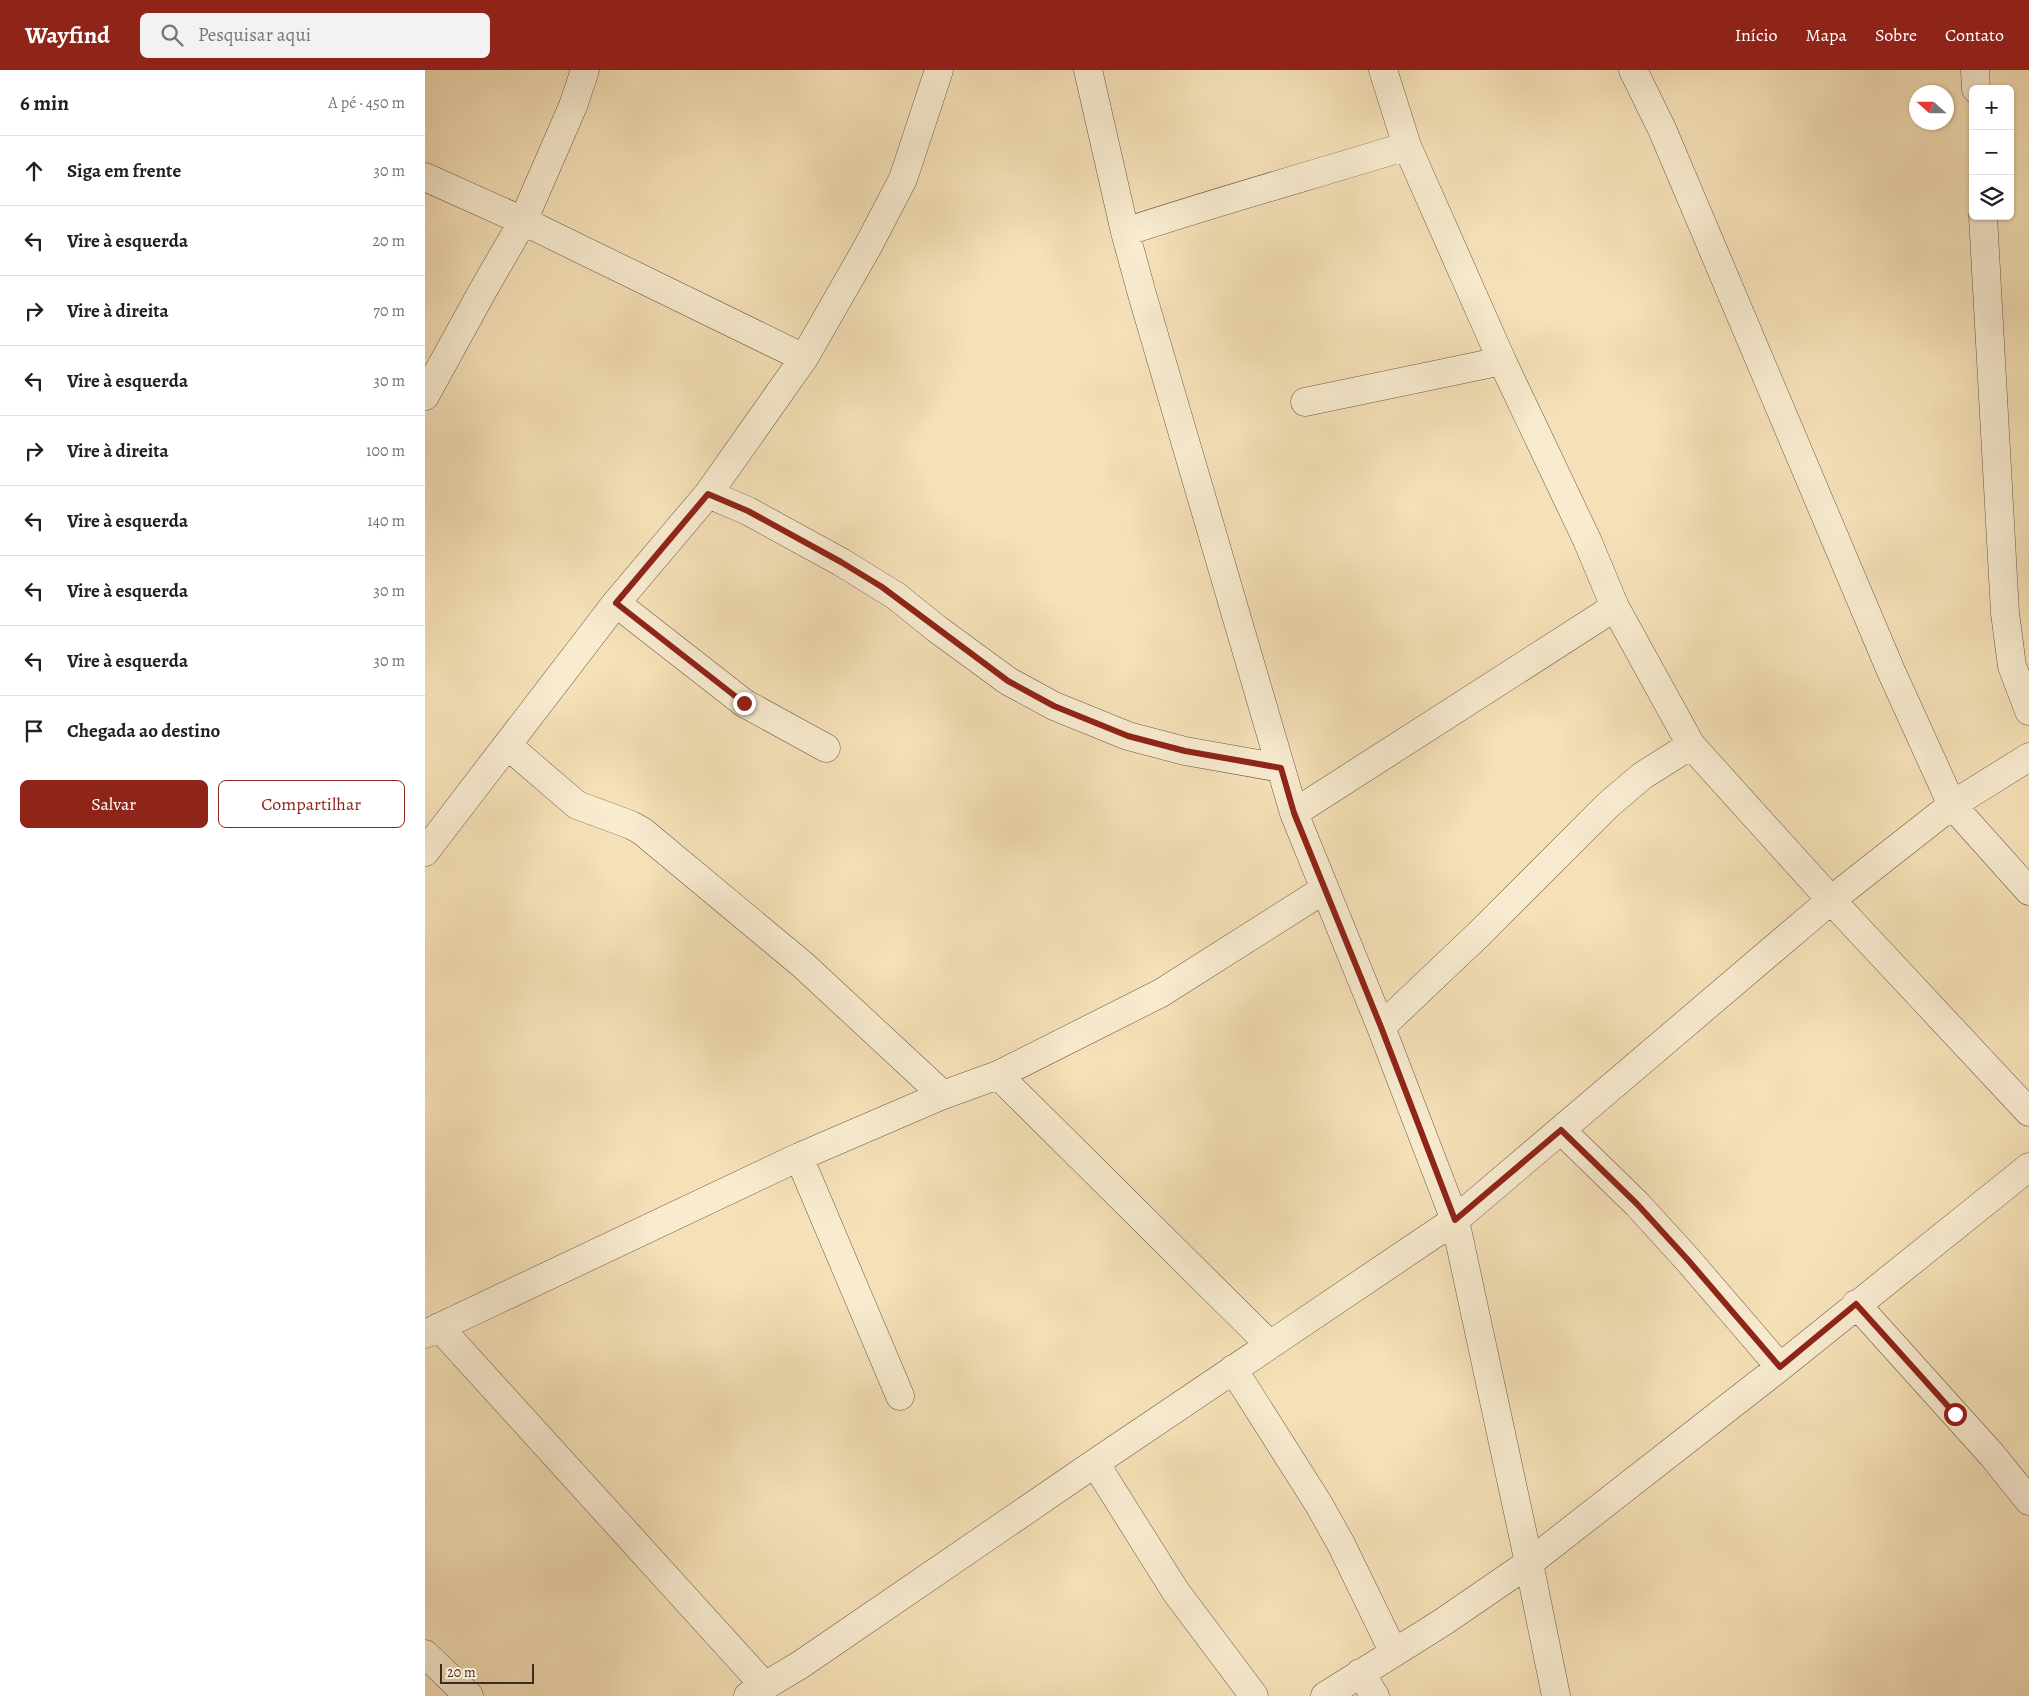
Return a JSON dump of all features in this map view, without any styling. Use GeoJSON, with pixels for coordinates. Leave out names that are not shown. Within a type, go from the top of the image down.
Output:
{"type":"FeatureCollection","features":[{"type":"Feature","properties":{"kind":"street"},"geometry":{"type":"LineString","coordinates":[[425,396],[523,221],[573,106],[585,70]]}},
{"type":"Feature","properties":{"kind":"street"},"geometry":{"type":"LineString","coordinates":[[429,841],[507,745],[616,603],[708,494],[804,358],[867,248],[903,179],[939,70]]}},
{"type":"Feature","properties":{"kind":"street"},"geometry":{"type":"LineString","coordinates":[[1088,70],[1125,232],[1294,813],[1381,1027],[1455,1220],[1556,1696]]}},
{"type":"Feature","properties":{"kind":"street"},"geometry":{"type":"LineString","coordinates":[[1383,70],[1407,146],[1501,361],[1587,540],[1615,607],[1691,745],[1831,900],[2029,1112]]}},
{"type":"Feature","properties":{"kind":"street"},"geometry":{"type":"LineString","coordinates":[[1633,70],[1662,129],[1883,652],[1952,805],[2029,891]]}},
{"type":"Feature","properties":{"kind":"street"},"geometry":{"type":"LineString","coordinates":[[1975,70],[1976,85]]}},
{"type":"Feature","properties":{"kind":"street"},"geometry":{"type":"LineString","coordinates":[[1125,232],[1195,209],[1407,146]]}},
{"type":"Feature","properties":{"kind":"street"},"geometry":{"type":"LineString","coordinates":[[425,177],[523,221],[804,358]]}},
{"type":"Feature","properties":{"kind":"street"},"geometry":{"type":"LineString","coordinates":[[1983,220],[2005,613],[2012,666],[2029,711]]}},
{"type":"Feature","properties":{"kind":"street"},"geometry":{"type":"LineString","coordinates":[[1305,402],[1501,361]]}},
{"type":"Feature","properties":{"kind":"street"},"geometry":{"type":"LineString","coordinates":[[708,494],[748,511],[872,581],[896,596],[937,629],[1008,681],[1054,706],[1128,736],[1185,751],[1281,768]]}},
{"type":"Feature","properties":{"kind":"street"},"geometry":{"type":"LineString","coordinates":[[616,603],[744,703],[826,748]]}},
{"type":"Feature","properties":{"kind":"street"},"geometry":{"type":"LineString","coordinates":[[1294,813],[1615,607]]}},
{"type":"Feature","properties":{"kind":"street"},"geometry":{"type":"LineString","coordinates":[[507,745],[577,805],[642,831],[803,965],[943,1095]]}},
{"type":"Feature","properties":{"kind":"street"},"geometry":{"type":"LineString","coordinates":[[1381,1027],[1478,935],[1608,804],[1642,776],[1691,745]]}},
{"type":"Feature","properties":{"kind":"street"},"geometry":{"type":"LineString","coordinates":[[1325,889],[1161,993],[998,1075],[943,1095],[799,1157],[432,1331],[756,1691],[800,1665],[1095,1462],[1455,1220],[1831,900],[1952,805],[2029,757]]}},
{"type":"Feature","properties":{"kind":"street"},"geometry":{"type":"LineString","coordinates":[[998,1075],[1269,1344]]}},
{"type":"Feature","properties":{"kind":"street"},"geometry":{"type":"LineString","coordinates":[[1561,1130],[1637,1204],[1780,1367]]}},
{"type":"Feature","properties":{"kind":"street"},"geometry":{"type":"LineString","coordinates":[[799,1157],[901,1396]]}},
{"type":"Feature","properties":{"kind":"street"},"geometry":{"type":"LineString","coordinates":[[1325,1696],[1394,1653],[1529,1563],[1780,1367],[1856,1304],[2029,1167]]}},
{"type":"Feature","properties":{"kind":"street"},"geometry":{"type":"LineString","coordinates":[[1856,1304],[1992,1455],[2029,1501]]}},
{"type":"Feature","properties":{"kind":"street"},"geometry":{"type":"LineString","coordinates":[[1233,1369],[1318,1503],[1341,1544],[1394,1653]]}},
{"type":"Feature","properties":{"kind":"street"},"geometry":{"type":"LineString","coordinates":[[1095,1462],[1176,1592],[1254,1696]]}},
{"type":"Feature","properties":{"kind":"street"},"geometry":{"type":"LineString","coordinates":[[425,1654],[469,1696]]}},
{"type":"Feature","properties":{"kind":"street"},"geometry":{"type":"LineString","coordinates":[[1360,1673],[1375,1696]]}},
{"type":"Feature","properties":{"kind":"route"},"geometry":{"type":"LineString","coordinates":[[744,703],[616,603],[708,494],[748,511],[841,562],[882,587],[1008,681],[1054,706],[1128,736],[1185,751],[1281,768],[1294,813],[1381,1027],[1455,1220],[1561,1130],[1637,1204],[1780,1367],[1856,1304],[1955,1414]]}}]}
